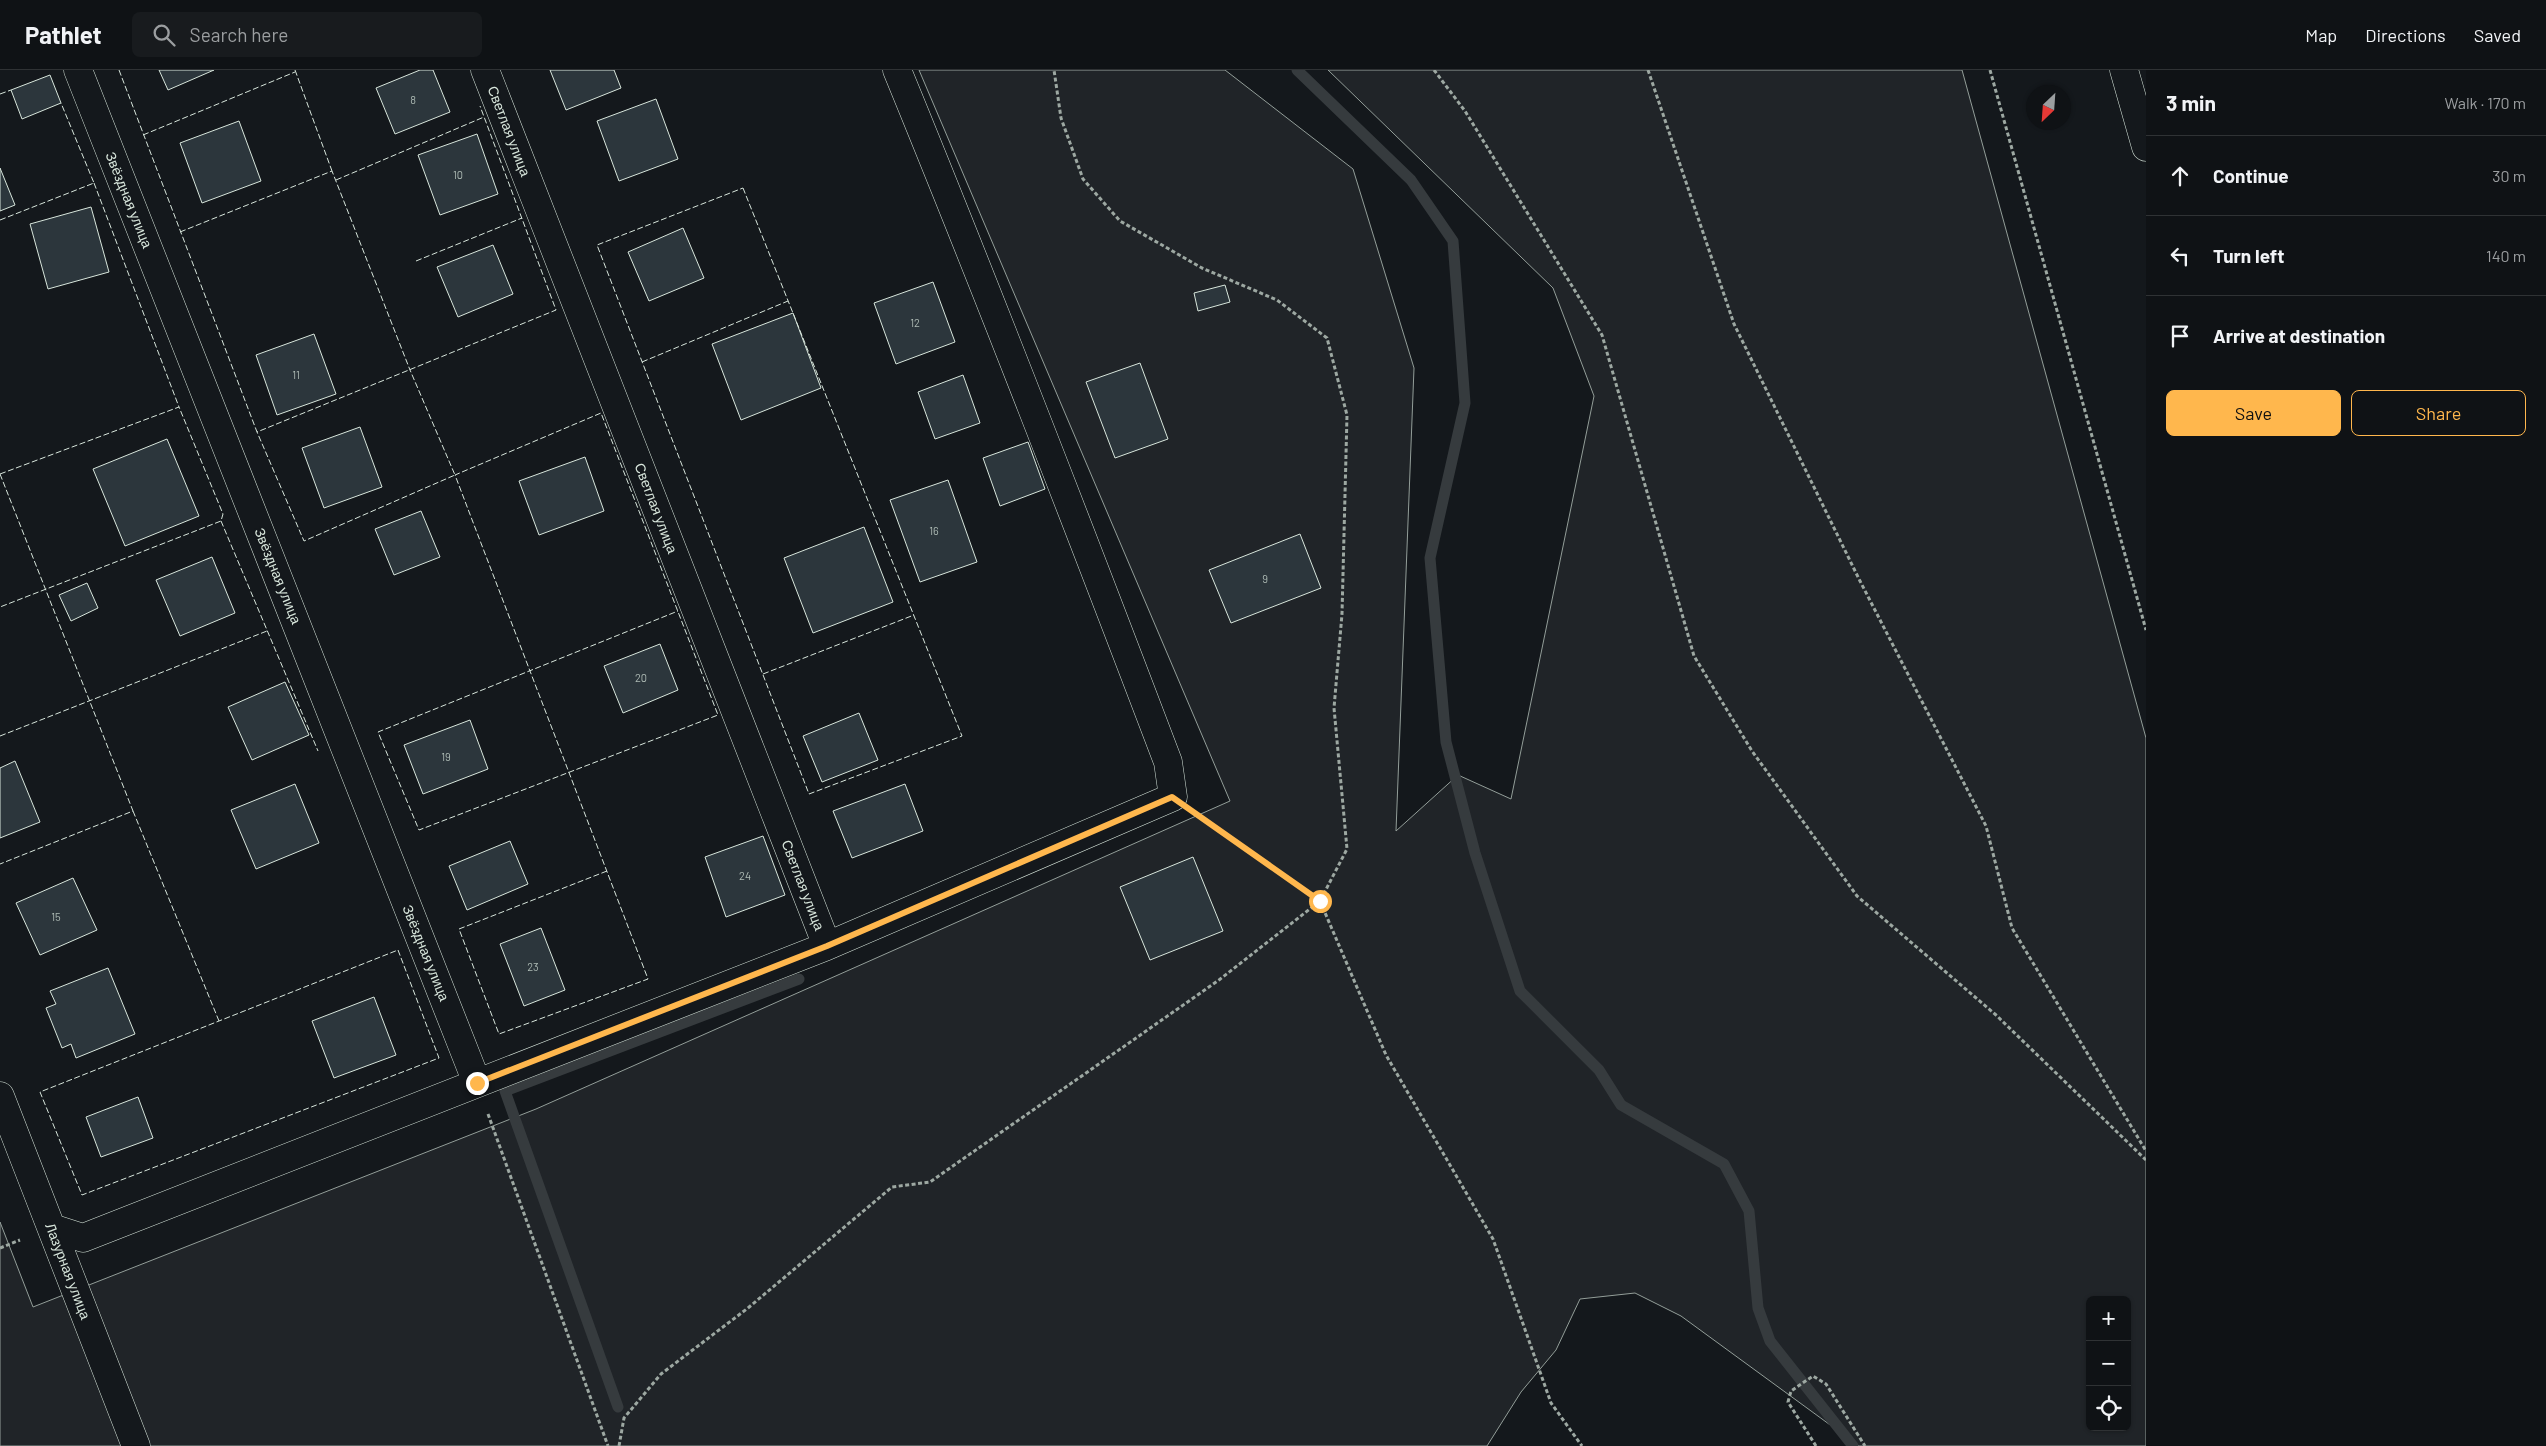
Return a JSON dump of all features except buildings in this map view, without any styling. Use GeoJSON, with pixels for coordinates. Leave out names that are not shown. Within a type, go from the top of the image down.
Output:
{"type":"FeatureCollection","features":[{"type":"Feature","properties":{"kind":"main road","name":"Звёздная улица"},"geometry":{"type":"LineString","coordinates":[[78,70],[477,1083]]}},
{"type":"Feature","properties":{"kind":"main road","name":"Светлая улица"},"geometry":{"type":"LineString","coordinates":[[486,70],[827,946]]}},
{"type":"Feature","properties":{"kind":"main road"},"geometry":{"type":"LineString","coordinates":[[52,1228],[83,1238],[827,946],[1172,797],[1168,762],[1083,537],[973,255],[897,70]]}},
{"type":"Feature","properties":{"kind":"main road"},"geometry":{"type":"LineString","coordinates":[[2124,70],[2146,147]]}},
{"type":"Feature","properties":{"kind":"main road","name":"Лазурная улица"},"geometry":{"type":"LineString","coordinates":[[0,1096],[136,1446]]}},
{"type":"Feature","properties":{"kind":"path"},"geometry":{"type":"LineString","coordinates":[[1434,70],[1465,111],[1602,335],[1694,656],[1752,752],[1857,896],[1996,1015],[2146,1160]]}},
{"type":"Feature","properties":{"kind":"path"},"geometry":{"type":"LineString","coordinates":[[1648,70],[1734,324],[1860,581],[1986,826],[2012,928],[2146,1151]]}},
{"type":"Feature","properties":{"kind":"path"},"geometry":{"type":"LineString","coordinates":[[1990,70],[2146,630]]}},
{"type":"Feature","properties":{"kind":"path"},"geometry":{"type":"LineString","coordinates":[[1172,797],[1320,901],[1386,1055],[1493,1239],[1551,1403],[1582,1446]]}},
{"type":"Feature","properties":{"kind":"path"},"geometry":{"type":"LineString","coordinates":[[477,1083],[608,1446]]}},
{"type":"Feature","properties":{"kind":"path"},"geometry":{"type":"LineString","coordinates":[[1816,1446],[1788,1402],[1791,1391],[1813,1376],[1826,1384],[1865,1446]]}},
{"type":"Feature","properties":{"kind":"shaded area"},"geometry":{"type":"Polygon","coordinates":[[[919,70],[1225,70],[1353,169],[1414,368],[1396,831],[1458,775],[1511,799],[1594,396],[1553,288],[1328,70],[1962,70],[2146,738],[2146,1446],[1859,1446],[1681,1316],[1635,1293],[1580,1299],[1556,1350],[1521,1392],[1487,1446],[0,1446],[0,1222],[33,1307],[536,1109],[1230,801],[919,70]]]}},
{"type":"Feature","properties":{"kind":"waterway"},"geometry":{"type":"LineString","coordinates":[[1297,70],[1411,180],[1453,241],[1465,403],[1430,558],[1446,742],[1475,853],[1520,991],[1599,1070],[1621,1105],[1724,1164],[1749,1211],[1758,1308],[1770,1341],[1853,1446]]}},
{"type":"Feature","properties":{"kind":"waterway"},"geometry":{"type":"LineString","coordinates":[[618,1407],[505,1091],[799,979]]}},
{"type":"Feature","properties":{"kind":"fence"},"geometry":{"type":"LineString","coordinates":[[119,70],[257,432],[556,310],[480,106]]}},
{"type":"Feature","properties":{"kind":"fence"},"geometry":{"type":"LineString","coordinates":[[295,70],[332,171]]}},
{"type":"Feature","properties":{"kind":"fence"},"geometry":{"type":"LineString","coordinates":[[143,135],[295,72]]}},
{"type":"Feature","properties":{"kind":"fence"},"geometry":{"type":"LineString","coordinates":[[0,94],[11,90]]}},
{"type":"Feature","properties":{"kind":"fence"},"geometry":{"type":"LineString","coordinates":[[0,220],[94,183],[61,103]]}},
{"type":"Feature","properties":{"kind":"fence"},"geometry":{"type":"LineString","coordinates":[[336,180],[484,117]]}},
{"type":"Feature","properties":{"kind":"fence"},"geometry":{"type":"LineString","coordinates":[[180,232],[332,171],[410,370],[455,475],[304,541],[257,432]]}},
{"type":"Feature","properties":{"kind":"fence"},"geometry":{"type":"LineString","coordinates":[[94,183],[179,407]]}},
{"type":"Feature","properties":{"kind":"fence"},"geometry":{"type":"LineString","coordinates":[[743,188],[962,736],[809,794],[597,245],[743,188]]}},
{"type":"Feature","properties":{"kind":"fence"},"geometry":{"type":"LineString","coordinates":[[416,261],[522,218]]}},
{"type":"Feature","properties":{"kind":"fence"},"geometry":{"type":"LineString","coordinates":[[642,362],[788,301]]}},
{"type":"Feature","properties":{"kind":"fence"},"geometry":{"type":"LineString","coordinates":[[0,474],[179,407],[223,514],[221,521],[0,607]]}},
{"type":"Feature","properties":{"kind":"fence"},"geometry":{"type":"LineString","coordinates":[[607,871],[459,929],[499,1034],[648,979],[624,916],[600,853],[576,790],[552,727],[527,664],[455,475],[601,413],[718,715],[419,830],[378,732],[678,611]]}},
{"type":"Feature","properties":{"kind":"fence"},"geometry":{"type":"LineString","coordinates":[[0,474],[133,811],[0,864]]}},
{"type":"Feature","properties":{"kind":"fence"},"geometry":{"type":"LineString","coordinates":[[221,521],[318,751]]}},
{"type":"Feature","properties":{"kind":"fence"},"geometry":{"type":"LineString","coordinates":[[763,674],[914,615]]}},
{"type":"Feature","properties":{"kind":"fence"},"geometry":{"type":"LineString","coordinates":[[0,736],[267,631]]}},
{"type":"Feature","properties":{"kind":"fence"},"geometry":{"type":"LineString","coordinates":[[133,811],[219,1021]]}},
{"type":"Feature","properties":{"kind":"fence"},"geometry":{"type":"LineString","coordinates":[[398,950],[439,1058],[82,1195],[40,1092],[398,950]]}},
{"type":"Feature","properties":{"kind":"route"},"geometry":{"type":"LineString","coordinates":[[477,1083],[827,946],[1172,797],[1320,901]]}}]}
